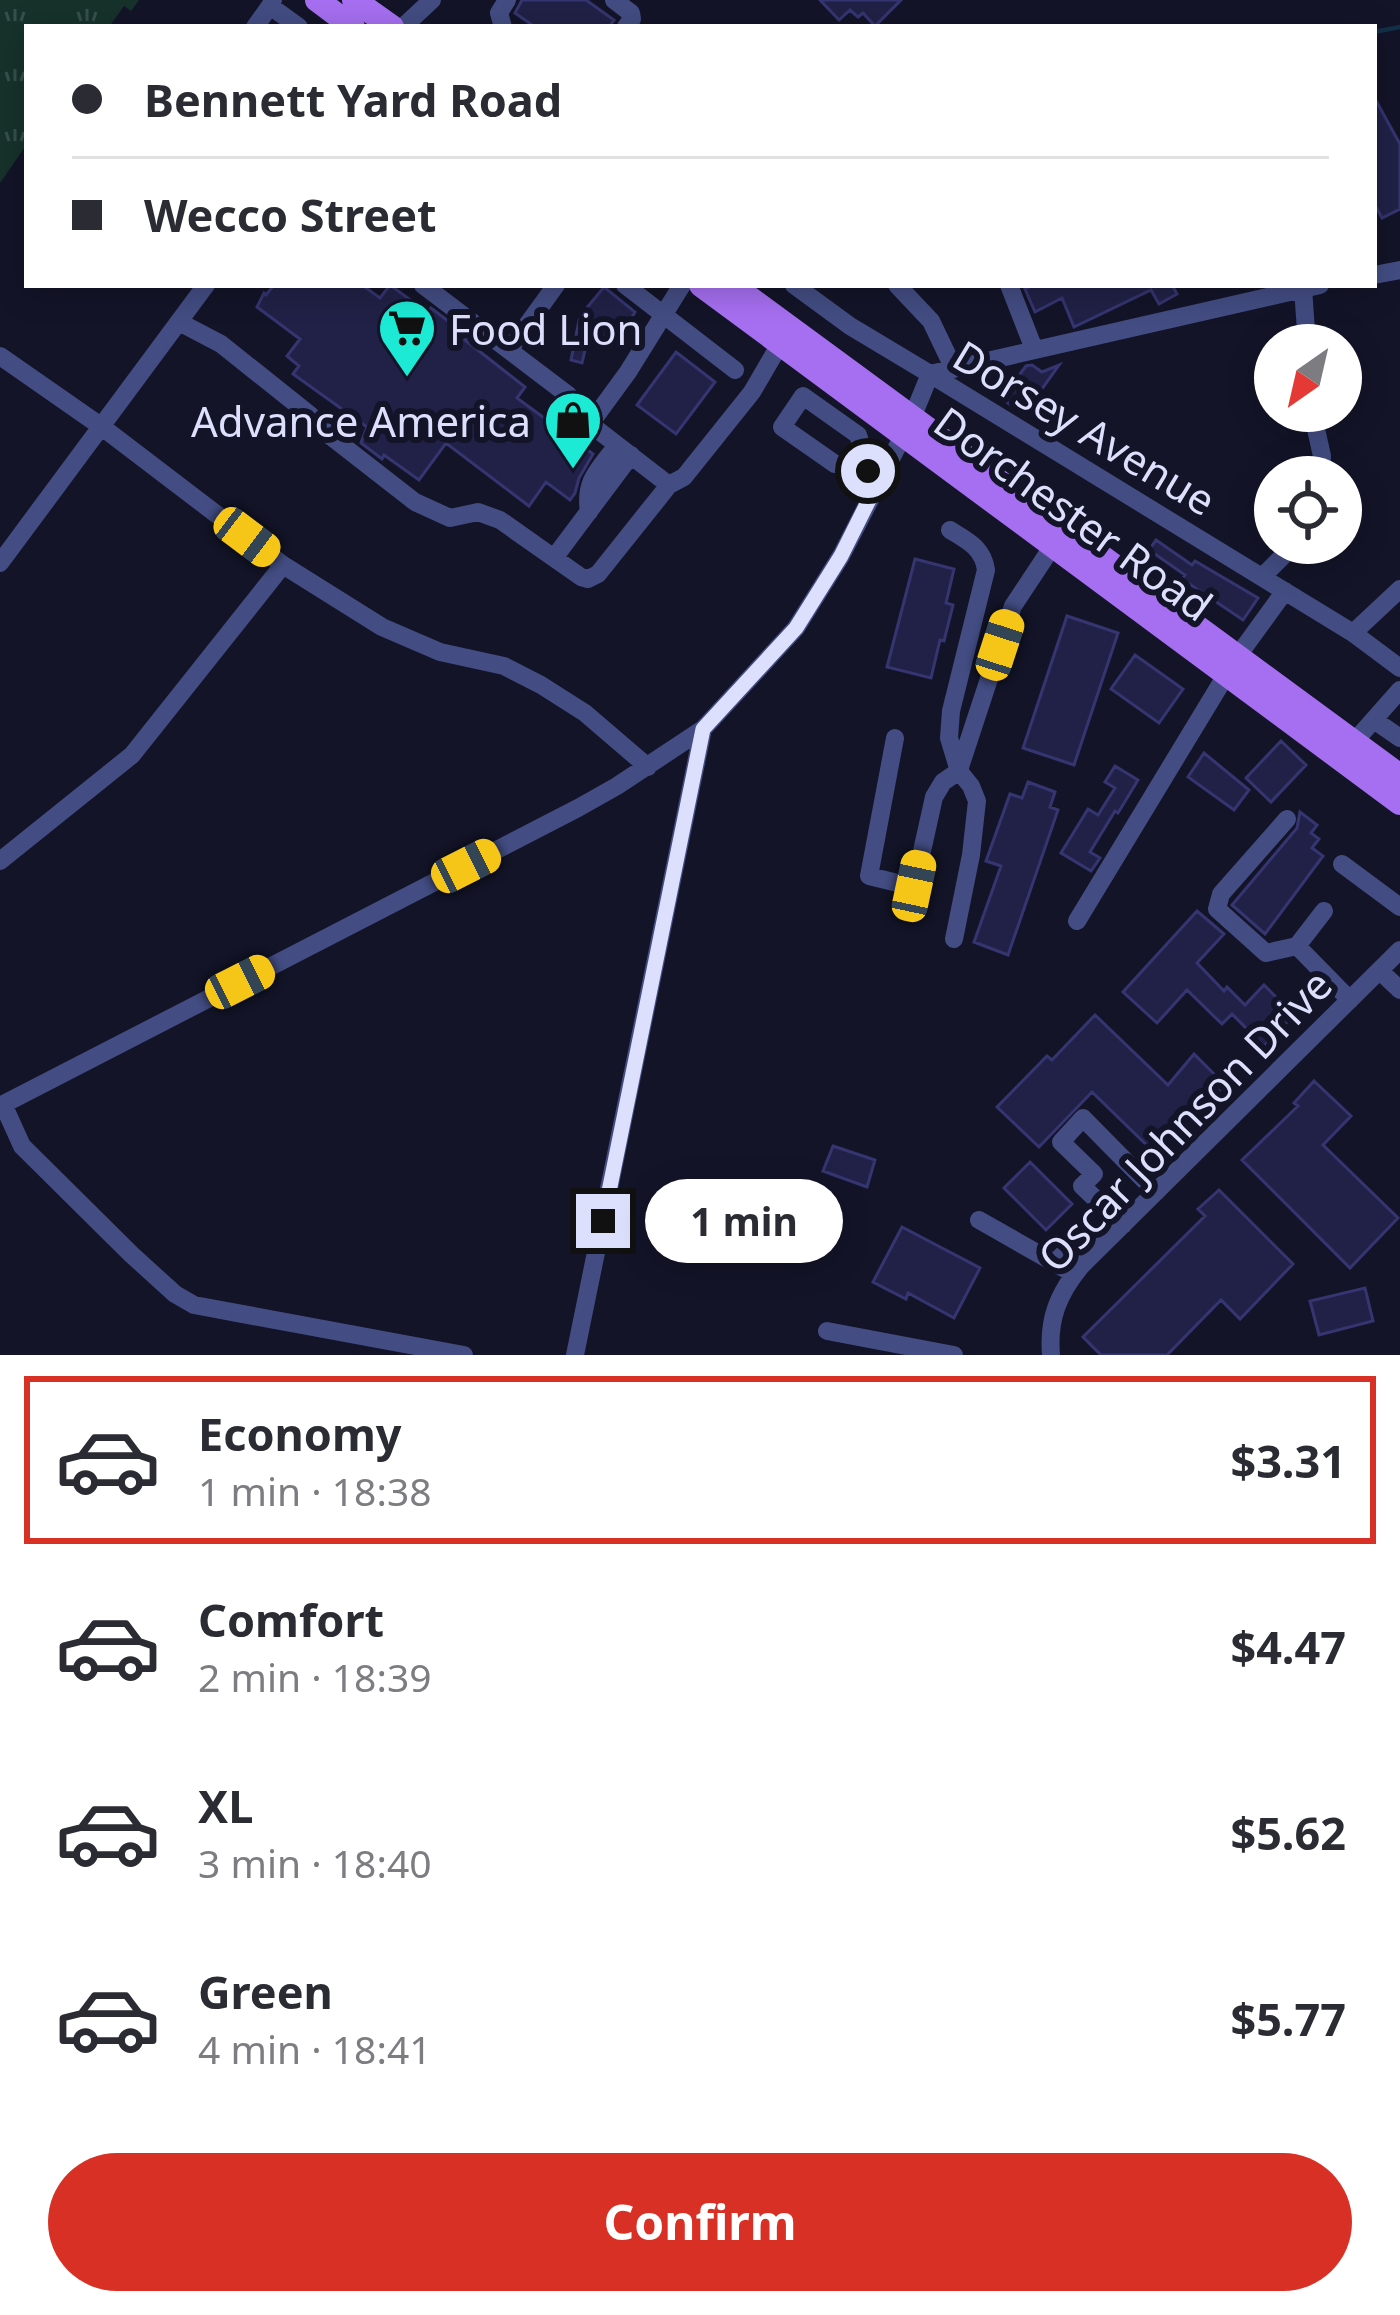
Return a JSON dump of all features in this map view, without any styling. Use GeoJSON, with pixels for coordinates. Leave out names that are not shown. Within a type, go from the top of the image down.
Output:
{"type":"FeatureCollection","features":[{"type":"Feature","properties":{"kind":"main road"},"geometry":{"type":"LineString","coordinates":[[316,0],[349,24]]}},
{"type":"Feature","properties":{"kind":"main road"},"geometry":{"type":"LineString","coordinates":[[354,0],[388,24]]}},
{"type":"Feature","properties":{"kind":"main road","name":"Dorchester Road"},"geometry":{"type":"LineString","coordinates":[[704,288],[907,426]]}},
{"type":"Feature","properties":{"kind":"main road","name":"Dorchester Road"},"geometry":{"type":"LineString","coordinates":[[736,288],[907,426],[1232,666],[1400,803]]}},
{"type":"Feature","properties":{"kind":"main road","name":"Dorchester Road"},"geometry":{"type":"LineString","coordinates":[[1232,666],[1400,776]]}},
{"type":"Feature","properties":{"kind":"street"},"geometry":{"type":"LineString","coordinates":[[406,24],[433,0]]}},
{"type":"Feature","properties":{"kind":"street"},"geometry":{"type":"LineString","coordinates":[[614,0],[632,13],[629,24]]}},
{"type":"Feature","properties":{"kind":"street"},"geometry":{"type":"LineString","coordinates":[[271,3],[296,24]]}},
{"type":"Feature","properties":{"kind":"street"},"geometry":{"type":"LineString","coordinates":[[0,563],[204,288]]}},
{"type":"Feature","properties":{"kind":"street"},"geometry":{"type":"LineString","coordinates":[[427,288],[568,395],[590,424],[669,485]]}},
{"type":"Feature","properties":{"kind":"street"},"geometry":{"type":"LineString","coordinates":[[509,350],[554,288]]}},
{"type":"Feature","properties":{"kind":"street"},"geometry":{"type":"LineString","coordinates":[[629,288],[735,370]]}},
{"type":"Feature","properties":{"kind":"street"},"geometry":{"type":"LineString","coordinates":[[590,424],[680,288]]}},
{"type":"Feature","properties":{"kind":"street","name":"Dorsey Avenue"},"geometry":{"type":"LineString","coordinates":[[806,288],[890,352],[1353,633],[1400,668]]}},
{"type":"Feature","properties":{"kind":"street"},"geometry":{"type":"LineString","coordinates":[[900,288],[931,321],[954,369]]}},
{"type":"Feature","properties":{"kind":"street"},"geometry":{"type":"LineString","coordinates":[[1010,288],[1034,350]]}},
{"type":"Feature","properties":{"kind":"street"},"geometry":{"type":"LineString","coordinates":[[464,1355],[194,1306],[160,1281],[22,1146],[1,1105],[578,808],[703,729],[796,628],[841,556],[930,374],[1301,288]]}},
{"type":"Feature","properties":{"kind":"street"},"geometry":{"type":"LineString","coordinates":[[1307,324],[1310,288]]}},
{"type":"Feature","properties":{"kind":"street"},"geometry":{"type":"LineString","coordinates":[[179,322],[221,344],[415,502],[450,518],[478,512],[500,520],[588,579],[598,574],[669,485],[684,477],[752,392],[781,344]]}},
{"type":"Feature","properties":{"kind":"street"},"geometry":{"type":"LineString","coordinates":[[0,356],[283,565],[382,627],[440,652],[504,667],[541,685],[585,713],[647,766]]}},
{"type":"Feature","properties":{"kind":"street"},"geometry":{"type":"LineString","coordinates":[[856,469],[862,448],[858,434],[803,396],[782,427],[835,464],[856,469],[882,474]]}},
{"type":"Feature","properties":{"kind":"street"},"geometry":{"type":"LineString","coordinates":[[554,558],[589,512],[624,450]]}},
{"type":"Feature","properties":{"kind":"street"},"geometry":{"type":"LineString","coordinates":[[950,530],[978,548],[986,570],[951,711],[949,738],[958,771],[977,801],[954,939]]}},
{"type":"Feature","properties":{"kind":"street"},"geometry":{"type":"LineString","coordinates":[[895,738],[869,876],[914,886],[934,797],[958,771],[1015,602],[1059,538]]}},
{"type":"Feature","properties":{"kind":"street"},"geometry":{"type":"LineString","coordinates":[[1262,577],[1275,564]]}},
{"type":"Feature","properties":{"kind":"street"},"geometry":{"type":"LineString","coordinates":[[0,861],[132,755],[283,565]]}},
{"type":"Feature","properties":{"kind":"street"},"geometry":{"type":"LineString","coordinates":[[981,589],[1015,602]]}},
{"type":"Feature","properties":{"kind":"street"},"geometry":{"type":"LineString","coordinates":[[1353,633],[1400,590]]}},
{"type":"Feature","properties":{"kind":"street"},"geometry":{"type":"LineString","coordinates":[[1077,921],[1232,666],[1285,592]]}},
{"type":"Feature","properties":{"kind":"street"},"geometry":{"type":"LineString","coordinates":[[959,677],[987,684]]}},
{"type":"Feature","properties":{"kind":"street"},"geometry":{"type":"LineString","coordinates":[[1354,742],[1398,697]]}},
{"type":"Feature","properties":{"kind":"street"},"geometry":{"type":"LineString","coordinates":[[1374,720],[1400,739]]}},
{"type":"Feature","properties":{"kind":"street"},"geometry":{"type":"LineString","coordinates":[[575,1355],[703,729]]}},
{"type":"Feature","properties":{"kind":"street"},"geometry":{"type":"LineString","coordinates":[[1287,819],[1221,894],[1217,909],[1266,953],[1297,946],[1324,911]]}},
{"type":"Feature","properties":{"kind":"street"},"geometry":{"type":"LineString","coordinates":[[1342,864],[1400,908]]}},
{"type":"Feature","properties":{"kind":"street"},"geometry":{"type":"LineString","coordinates":[[1297,946],[1350,1000]]}},
{"type":"Feature","properties":{"kind":"street","name":"Oscar Johnson Drive"},"geometry":{"type":"LineString","coordinates":[[1052,1355],[1053,1313],[1074,1274],[1400,950]]}},
{"type":"Feature","properties":{"kind":"street"},"geometry":{"type":"LineString","coordinates":[[1380,971],[1400,990]]}},
{"type":"Feature","properties":{"kind":"street"},"geometry":{"type":"LineString","coordinates":[[1123,1225],[1082,1186],[1094,1174],[1060,1142],[1083,1118],[1156,1192]]}},
{"type":"Feature","properties":{"kind":"street"},"geometry":{"type":"LineString","coordinates":[[980,1220],[1074,1274]]}},
{"type":"Feature","properties":{"kind":"street"},"geometry":{"type":"LineString","coordinates":[[1056,1262],[1086,1230]]}},
{"type":"Feature","properties":{"kind":"street"},"geometry":{"type":"LineString","coordinates":[[827,1331],[954,1355]]}},
{"type":"Feature","properties":{"kind":"green space"},"geometry":{"type":"Polygon","coordinates":[[[0,0],[139,0],[131,11],[124,6],[111,24],[24,24],[24,148],[0,183],[0,0]]]}},
{"type":"Feature","properties":{"kind":"building"},"geometry":{"type":"Polygon","coordinates":[[[522,0],[586,0],[614,20],[611,24],[531,24],[515,13],[522,0]]]}},
{"type":"Feature","properties":{"kind":"building"},"geometry":{"type":"Polygon","coordinates":[[[820,0],[901,0],[877,24],[850,10],[839,20],[820,0]]]}},
{"type":"Feature","properties":{"kind":"building"},"geometry":{"type":"Polygon","coordinates":[[[1377,102],[1400,144],[1400,209],[1382,218],[1377,209],[1377,102]]]}},
{"type":"Feature","properties":{"kind":"building"},"geometry":{"type":"Polygon","coordinates":[[[272,288],[366,288],[380,298],[388,288],[394,288],[427,312],[431,308],[525,387],[517,398],[593,454],[575,493],[570,500],[546,482],[529,506],[446,443],[419,480],[384,455],[382,459],[361,443],[367,427],[293,374],[299,366],[287,356],[300,339],[257,307],[272,288]]]}},
{"type":"Feature","properties":{"kind":"building"},"geometry":{"type":"Polygon","coordinates":[[[603,288],[635,312],[618,340],[614,337],[609,344],[590,329],[582,363],[571,360],[580,316],[603,288]]]}},
{"type":"Feature","properties":{"kind":"building"},"geometry":{"type":"Polygon","coordinates":[[[1174,288],[1177,294],[1159,304],[1151,290],[1074,327],[1062,298],[1035,312],[1025,289],[1174,288]]]}},
{"type":"Feature","properties":{"kind":"building"},"geometry":{"type":"Polygon","coordinates":[[[676,352],[715,382],[676,434],[637,405],[676,352]]]}},
{"type":"Feature","properties":{"kind":"building"},"geometry":{"type":"Polygon","coordinates":[[[1032,365],[1042,372],[1059,365],[1024,414],[992,392],[1004,375],[1014,382],[1032,365]]]}},
{"type":"Feature","properties":{"kind":"building"},"geometry":{"type":"Polygon","coordinates":[[[1156,540],[1192,565],[1195,561],[1258,598],[1243,620],[1149,550],[1156,540]]]}},
{"type":"Feature","properties":{"kind":"building"},"geometry":{"type":"Polygon","coordinates":[[[915,559],[954,569],[946,603],[953,605],[931,678],[887,667],[915,559]]]}},
{"type":"Feature","properties":{"kind":"building"},"geometry":{"type":"Polygon","coordinates":[[[1067,616],[1118,633],[1074,765],[1023,748],[1067,616]]]}},
{"type":"Feature","properties":{"kind":"building"},"geometry":{"type":"Polygon","coordinates":[[[1135,655],[1183,689],[1159,723],[1111,689],[1135,655]]]}},
{"type":"Feature","properties":{"kind":"building"},"geometry":{"type":"Polygon","coordinates":[[[1281,741],[1306,765],[1271,802],[1246,778],[1281,741]]]}},
{"type":"Feature","properties":{"kind":"building"},"geometry":{"type":"Polygon","coordinates":[[[1204,753],[1249,790],[1234,810],[1188,777],[1204,753]]]}},
{"type":"Feature","properties":{"kind":"building"},"geometry":{"type":"Polygon","coordinates":[[[1115,766],[1138,780],[1090,852],[1100,858],[1091,871],[1061,853],[1088,809],[1098,815],[1115,788],[1105,782],[1115,766]]]}},
{"type":"Feature","properties":{"kind":"building"},"geometry":{"type":"Polygon","coordinates":[[[1028,782],[1055,792],[1050,807],[1058,810],[1008,955],[974,942],[1001,866],[986,861],[1010,794],[1022,798],[1028,782]]]}},
{"type":"Feature","properties":{"kind":"building"},"geometry":{"type":"Polygon","coordinates":[[[1300,812],[1317,825],[1311,833],[1319,839],[1312,848],[1323,856],[1265,934],[1232,905],[1297,828],[1300,812]]]}},
{"type":"Feature","properties":{"kind":"building"},"geometry":{"type":"Polygon","coordinates":[[[1197,911],[1224,934],[1197,963],[1245,1005],[1264,985],[1294,1015],[1264,1046],[1232,1014],[1222,1024],[1187,990],[1157,1023],[1123,992],[1197,911]]]}},
{"type":"Feature","properties":{"kind":"building"},"geometry":{"type":"Polygon","coordinates":[[[1095,1015],[1168,1085],[1194,1054],[1225,1085],[1158,1156],[1092,1092],[1039,1147],[997,1107],[1095,1015]]]}},
{"type":"Feature","properties":{"kind":"building"},"geometry":{"type":"Polygon","coordinates":[[[1314,1081],[1351,1116],[1323,1145],[1398,1218],[1350,1268],[1242,1160],[1298,1106],[1294,1103],[1314,1081]]]}},
{"type":"Feature","properties":{"kind":"building"},"geometry":{"type":"Polygon","coordinates":[[[833,1146],[875,1160],[867,1187],[823,1171],[833,1146]]]}},
{"type":"Feature","properties":{"kind":"building"},"geometry":{"type":"Polygon","coordinates":[[[1030,1162],[1072,1204],[1046,1230],[1004,1188],[1030,1162]]]}},
{"type":"Feature","properties":{"kind":"building"},"geometry":{"type":"Polygon","coordinates":[[[1219,1190],[1293,1264],[1240,1319],[1221,1300],[1167,1355],[1101,1355],[1083,1337],[1205,1216],[1198,1209],[1219,1190]]]}},
{"type":"Feature","properties":{"kind":"building"},"geometry":{"type":"Polygon","coordinates":[[[902,1227],[980,1268],[954,1318],[908,1293],[906,1299],[873,1282],[902,1227]]]}},
{"type":"Feature","properties":{"kind":"building"},"geometry":{"type":"Polygon","coordinates":[[[1365,1288],[1373,1321],[1319,1335],[1310,1301],[1365,1288]]]}},
{"type":"Feature","properties":{"kind":"waterway"},"geometry":{"type":"LineString","coordinates":[[1377,31],[1400,27]]}},
{"type":"Feature","properties":{"kind":"place","name":"Food Lion"},"geometry":{"type":"Point","coordinates":[407,379]}},
{"type":"Feature","properties":{"kind":"place","name":"Advance America"},"geometry":{"type":"Point","coordinates":[573,471]}},
{"type":"Feature","properties":{"kind":"route"},"geometry":{"type":"LineString","coordinates":[[603,1221],[703,729],[796,628],[841,556],[882,474],[868,471]]}}]}
